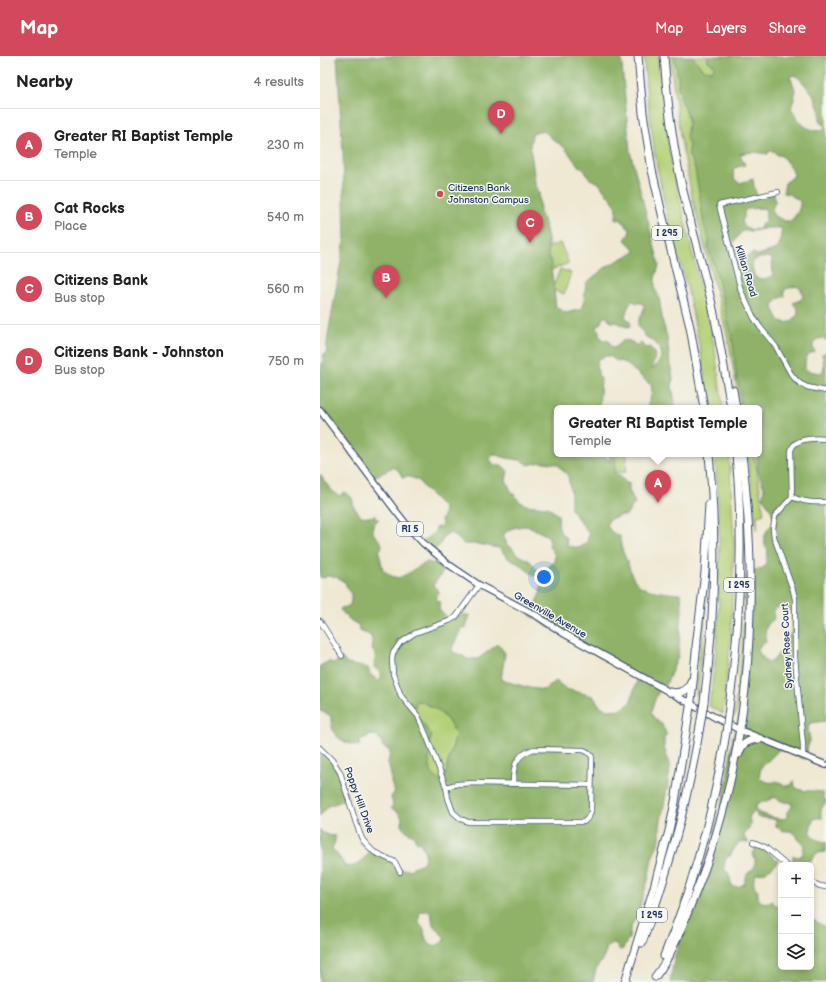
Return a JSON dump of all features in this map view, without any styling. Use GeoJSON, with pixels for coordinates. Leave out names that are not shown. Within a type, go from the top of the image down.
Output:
{"type":"FeatureCollection","features":[{"type":"Feature","properties":{"kind":"highway","name":"I 295"},"geometry":{"type":"LineString","coordinates":[[638,56],[643,113],[652,170],[689,320],[704,405]]}},
{"type":"Feature","properties":{"kind":"highway","name":"I 295"},"geometry":{"type":"LineString","coordinates":[[664,56],[669,110],[677,160],[684,195],[720,342],[730,405]]}},
{"type":"Feature","properties":{"kind":"highway"},"geometry":{"type":"LineString","coordinates":[[720,342],[735,405]]}},
{"type":"Feature","properties":{"kind":"highway","name":"I 295"},"geometry":{"type":"LineString","coordinates":[[625,982],[647,930],[672,854],[688,791],[704,702],[713,602],[714,543],[712,478],[709,457]]}},
{"type":"Feature","properties":{"kind":"highway","name":"I 295"},"geometry":{"type":"LineString","coordinates":[[654,980],[674,930],[696,861],[712,801],[726,733],[736,646],[739,589],[739,516],[736,457]]}},
{"type":"Feature","properties":{"kind":"highway"},"geometry":{"type":"LineString","coordinates":[[654,980],[671,952],[702,878],[716,838],[740,730],[748,647],[750,589],[748,516],[742,457]]}},
{"type":"Feature","properties":{"kind":"highway"},"geometry":{"type":"LineString","coordinates":[[625,982],[664,852],[675,802],[691,704],[705,572],[709,502],[712,478]]}},
{"type":"Feature","properties":{"kind":"highway"},"geometry":{"type":"LineString","coordinates":[[669,692],[681,692],[689,687],[692,679],[697,643]]}},
{"type":"Feature","properties":{"kind":"highway"},"geometry":{"type":"LineString","coordinates":[[731,774],[736,765],[741,746],[748,741],[760,739]]}},
{"type":"Feature","properties":{"kind":"main road","name":"Greenville Avenue"},"geometry":{"type":"LineString","coordinates":[[320,410],[410,529],[424,544],[448,564],[479,585],[537,616],[563,633],[691,704],[740,730],[826,765]]}},
{"type":"Feature","properties":{"kind":"street","name":"Killian Road"},"geometry":{"type":"LineString","coordinates":[[778,192],[719,205],[741,291],[754,318],[776,347],[791,374],[801,384],[826,391]]}},
{"type":"Feature","properties":{"kind":"street"},"geometry":{"type":"LineString","coordinates":[[826,439],[808,439],[800,441],[794,445],[791,451],[792,497],[809,502],[826,502]]}},
{"type":"Feature","properties":{"kind":"street","name":"Sydney Rose Court"},"geometry":{"type":"LineString","coordinates":[[792,497],[775,516],[773,530],[795,599],[795,657],[803,756]]}},
{"type":"Feature","properties":{"kind":"street"},"geometry":{"type":"LineString","coordinates":[[479,585],[456,616],[449,621],[414,633],[400,643],[393,653],[393,674],[401,696],[418,716],[446,787],[453,812],[461,819],[468,822],[584,822],[588,818],[591,811],[592,757],[590,753],[583,750],[534,749],[523,754],[515,763],[513,784]]}},
{"type":"Feature","properties":{"kind":"street"},"geometry":{"type":"LineString","coordinates":[[320,621],[342,656]]}},
{"type":"Feature","properties":{"kind":"street","name":"Poppy Hill Drive"},"geometry":{"type":"LineString","coordinates":[[320,748],[332,760],[340,772],[362,839],[374,852],[395,862],[400,872]]}},
{"type":"Feature","properties":{"kind":"street"},"geometry":{"type":"LineString","coordinates":[[446,787],[457,784],[591,785]]}},
{"type":"Feature","properties":{"kind":"street"},"geometry":{"type":"LineString","coordinates":[[754,842],[765,848],[782,862]]}},
{"type":"Feature","properties":{"kind":"street"},"geometry":{"type":"LineString","coordinates":[[814,883],[826,887]]}},
{"type":"Feature","properties":{"kind":"green space"},"geometry":{"type":"Polygon","coordinates":[[[337,56],[621,56],[630,151],[658,260],[659,266],[655,278],[655,289],[659,297],[667,337],[675,405],[648,405],[652,394],[651,385],[623,362],[615,360],[610,356],[598,359],[596,367],[601,380],[599,405],[554,405],[554,457],[606,457],[609,462],[610,457],[614,457],[614,473],[619,475],[626,483],[629,483],[629,490],[635,503],[625,516],[621,515],[610,519],[607,523],[608,528],[613,533],[620,536],[622,550],[635,581],[640,586],[651,590],[681,594],[682,610],[678,657],[663,691],[660,690],[657,695],[651,713],[654,718],[661,723],[666,733],[664,738],[664,747],[670,768],[660,826],[660,839],[652,858],[648,880],[638,912],[630,929],[629,938],[623,949],[620,950],[614,944],[610,944],[607,947],[604,957],[596,969],[593,982],[320,982],[320,829],[321,832],[335,836],[332,849],[345,866],[354,866],[371,850],[396,863],[399,869],[410,870],[413,867],[423,863],[425,853],[423,847],[416,841],[414,836],[403,828],[402,818],[398,812],[391,808],[393,805],[391,797],[395,792],[391,783],[388,762],[390,754],[389,750],[383,747],[376,735],[368,736],[363,739],[359,743],[359,746],[343,741],[334,733],[331,725],[331,717],[320,711],[320,666],[329,661],[334,664],[341,657],[347,664],[368,668],[370,674],[378,681],[381,676],[374,667],[375,656],[372,650],[373,643],[371,637],[360,631],[358,625],[350,620],[340,610],[341,608],[349,606],[351,602],[351,594],[346,587],[346,583],[336,577],[320,577],[320,474],[334,492],[340,496],[345,492],[351,497],[353,506],[361,516],[370,517],[375,515],[375,519],[379,519],[373,524],[373,533],[381,542],[382,546],[379,552],[383,570],[391,576],[398,578],[428,562],[447,567],[433,585],[439,592],[436,595],[437,600],[440,602],[439,610],[448,618],[461,615],[470,615],[466,628],[461,630],[452,648],[453,652],[465,657],[466,659],[478,659],[498,644],[505,653],[501,680],[530,688],[544,690],[556,681],[566,689],[593,696],[600,706],[608,710],[622,709],[630,703],[638,678],[591,652],[530,615],[540,594],[542,582],[519,564],[509,559],[499,548],[477,544],[464,544],[450,533],[444,537],[434,551],[423,541],[435,532],[436,527],[440,528],[444,508],[418,480],[407,476],[403,478],[395,468],[390,468],[373,478],[320,409],[320,374],[324,354],[326,354],[345,238],[343,155],[337,56]],[[537,131],[532,135],[530,144],[535,183],[539,192],[540,214],[545,223],[548,239],[548,254],[550,258],[556,307],[566,313],[581,309],[584,300],[586,283],[606,267],[636,251],[625,240],[630,230],[620,219],[616,220],[617,207],[611,197],[607,195],[599,183],[590,179],[564,147],[545,132],[537,131]],[[632,301],[625,316],[630,322],[630,326],[628,327],[620,325],[617,322],[611,322],[606,317],[603,317],[601,323],[597,326],[599,335],[602,340],[607,340],[610,342],[610,346],[618,346],[622,341],[626,340],[636,345],[641,343],[645,348],[650,347],[656,355],[651,368],[654,368],[661,358],[661,352],[657,345],[645,336],[638,326],[644,305],[632,301]],[[493,454],[490,459],[493,464],[504,467],[508,471],[506,480],[511,491],[519,501],[526,505],[548,507],[558,515],[560,530],[566,538],[567,546],[580,548],[587,542],[589,534],[571,509],[571,494],[568,476],[557,464],[542,462],[529,465],[520,460],[493,454]],[[525,526],[509,530],[503,537],[507,545],[512,548],[516,554],[530,561],[536,569],[545,575],[549,566],[554,563],[555,555],[549,546],[550,541],[548,536],[531,527],[525,526]],[[416,701],[414,711],[431,735],[429,761],[431,772],[439,780],[445,779],[448,762],[456,735],[448,721],[424,702],[416,701]],[[420,912],[420,924],[424,929],[425,937],[429,944],[435,946],[443,942],[445,938],[433,925],[431,912],[420,912]]]}},
{"type":"Feature","properties":{"kind":"green space"},"geometry":{"type":"Polygon","coordinates":[[[644,56],[658,56],[664,115],[672,167],[714,344],[723,405],[709,405],[687,287],[667,215],[655,157],[644,56]]]}},
{"type":"Feature","properties":{"kind":"green space"},"geometry":{"type":"Polygon","coordinates":[[[672,56],[678,56],[679,79],[735,334],[747,405],[739,405],[729,343],[692,196],[680,135],[671,66],[672,56]]]}},
{"type":"Feature","properties":{"kind":"green space"},"geometry":{"type":"Polygon","coordinates":[[[674,56],[692,56],[703,70],[712,71],[715,66],[708,61],[708,56],[826,56],[826,341],[824,338],[817,339],[815,341],[813,348],[815,352],[808,355],[805,362],[805,368],[808,371],[821,373],[824,365],[823,356],[821,355],[826,352],[826,721],[810,723],[808,730],[810,741],[805,759],[780,749],[761,767],[759,778],[768,782],[777,781],[786,786],[792,784],[794,781],[795,787],[806,791],[817,791],[823,793],[826,802],[821,809],[821,816],[823,818],[815,818],[812,823],[811,831],[814,837],[826,842],[826,852],[817,853],[810,862],[790,862],[793,856],[800,857],[803,853],[804,845],[793,832],[784,831],[776,827],[776,822],[774,819],[757,817],[757,814],[754,812],[749,818],[751,825],[744,837],[749,843],[739,842],[730,856],[726,859],[724,866],[725,871],[728,872],[732,886],[738,887],[744,884],[747,874],[755,866],[753,854],[757,846],[763,848],[778,861],[766,872],[756,874],[754,882],[755,887],[758,890],[758,897],[760,901],[765,903],[772,901],[775,905],[778,906],[778,970],[814,970],[814,921],[826,927],[826,982],[670,982],[675,955],[687,919],[693,910],[726,787],[733,736],[737,727],[742,702],[751,570],[757,570],[765,567],[768,550],[764,539],[766,532],[774,519],[771,510],[763,498],[764,488],[758,471],[757,457],[762,457],[762,405],[741,405],[733,343],[715,268],[708,248],[709,240],[704,226],[695,168],[689,156],[689,146],[686,137],[689,120],[680,97],[681,92],[678,88],[678,77],[674,56]],[[793,75],[790,77],[795,92],[791,108],[800,122],[808,128],[812,130],[824,129],[825,127],[820,120],[820,112],[813,94],[798,77],[793,75]],[[769,151],[768,154],[753,152],[740,154],[745,165],[734,168],[733,173],[735,180],[740,183],[753,179],[757,196],[774,194],[775,202],[772,209],[773,215],[785,221],[790,221],[798,212],[800,207],[800,201],[789,194],[783,193],[785,183],[794,176],[793,171],[782,156],[777,155],[774,151],[769,151]],[[763,208],[747,209],[744,212],[742,221],[743,225],[753,230],[760,229],[762,224],[766,221],[766,211],[763,208]],[[767,228],[753,231],[742,231],[733,243],[740,256],[746,257],[752,253],[758,255],[779,247],[782,228],[767,228]],[[769,257],[753,261],[752,267],[755,277],[762,279],[773,274],[772,260],[769,257]],[[796,286],[786,289],[784,291],[785,296],[780,298],[773,305],[779,320],[787,323],[792,321],[798,314],[798,309],[793,303],[803,297],[801,289],[796,286]],[[778,607],[774,611],[774,619],[768,624],[766,629],[766,642],[759,647],[758,651],[767,663],[773,661],[786,647],[787,637],[792,632],[792,614],[784,607],[778,607]],[[774,797],[765,802],[757,803],[756,808],[759,813],[780,819],[787,818],[787,812],[792,807],[792,803],[783,802],[774,797]]]}},
{"type":"Feature","properties":{"kind":"green space"},"geometry":{"type":"Polygon","coordinates":[[[692,56],[708,56],[708,61],[715,66],[713,71],[703,70],[692,56]]]}},
{"type":"Feature","properties":{"kind":"green space"},"geometry":{"type":"Polygon","coordinates":[[[560,243],[569,263],[551,270],[541,250],[560,243]]]}},
{"type":"Feature","properties":{"kind":"green space"},"geometry":{"type":"Polygon","coordinates":[[[560,269],[571,273],[564,294],[552,290],[560,269]]]}},
{"type":"Feature","properties":{"kind":"green space"},"geometry":{"type":"Polygon","coordinates":[[[616,457],[627,457],[626,472],[615,472],[616,457]]]}},
{"type":"Feature","properties":{"kind":"green space"},"geometry":{"type":"Polygon","coordinates":[[[715,457],[729,457],[734,542],[731,635],[723,714],[709,706],[716,654],[718,614],[718,500],[715,457]]]}},
{"type":"Feature","properties":{"kind":"green space"},"geometry":{"type":"Polygon","coordinates":[[[747,457],[754,457],[764,514],[757,516],[757,531],[747,457]]]}},
{"type":"Feature","properties":{"kind":"green space"},"geometry":{"type":"Polygon","coordinates":[[[707,573],[703,646],[697,697],[696,687],[707,573]]]}},
{"type":"Feature","properties":{"kind":"green space"},"geometry":{"type":"Polygon","coordinates":[[[746,575],[746,643],[738,711],[734,717],[742,649],[746,575]]]}},
{"type":"Feature","properties":{"kind":"green space"},"geometry":{"type":"Polygon","coordinates":[[[416,701],[425,703],[441,714],[451,725],[456,735],[448,762],[445,779],[439,780],[431,772],[429,761],[431,735],[414,711],[416,701]]]}},
{"type":"Feature","properties":{"kind":"green space"},"geometry":{"type":"Polygon","coordinates":[[[320,750],[332,762],[341,776],[348,799],[328,806],[320,816],[320,750]]]}},
{"type":"Feature","properties":{"kind":"place","name":"Citizens Bank - Johnston"},"geometry":{"type":"Point","coordinates":[501,134]}},
{"type":"Feature","properties":{"kind":"place","name":"Citizens Bank Johnston Campus"},"geometry":{"type":"Point","coordinates":[440,194]}},
{"type":"Feature","properties":{"kind":"place","name":"Citizens Bank"},"geometry":{"type":"Point","coordinates":[530,243]}},
{"type":"Feature","properties":{"kind":"place","name":"Cat Rocks"},"geometry":{"type":"Point","coordinates":[386,298]}},
{"type":"Feature","properties":{"kind":"place","name":"Greater RI Baptist Temple"},"geometry":{"type":"Point","coordinates":[658,503]}}]}
